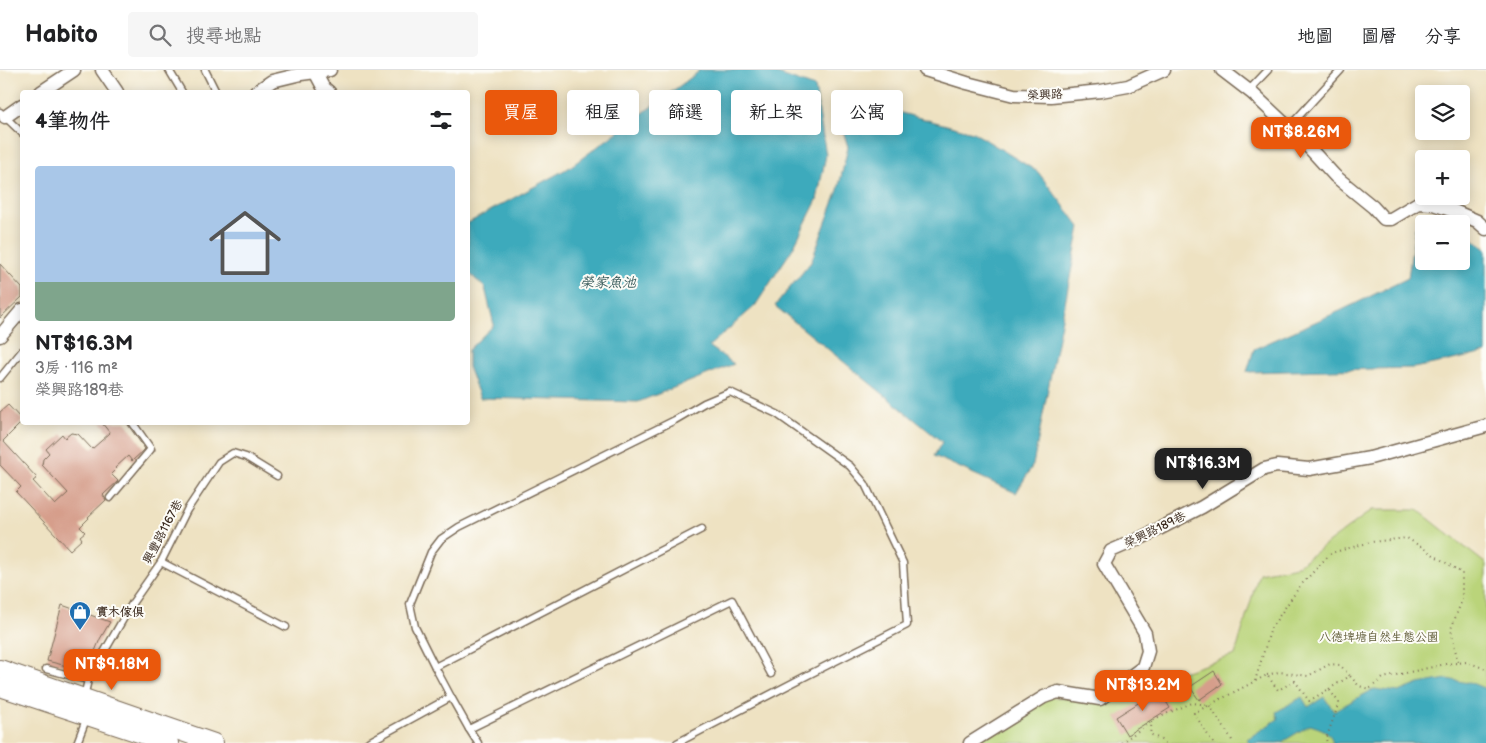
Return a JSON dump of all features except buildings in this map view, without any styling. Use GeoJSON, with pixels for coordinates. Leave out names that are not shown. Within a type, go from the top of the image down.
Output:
{"type":"FeatureCollection","features":[{"type":"Feature","properties":{"kind":"main road"},"geometry":{"type":"LineString","coordinates":[[1,675],[84,698],[214,743]]}},
{"type":"Feature","properties":{"kind":"main road"},"geometry":{"type":"LineString","coordinates":[[1,675],[88,716],[169,743]]}},
{"type":"Feature","properties":{"kind":"street"},"geometry":{"type":"LineString","coordinates":[[44,90],[74,70]]}},
{"type":"Feature","properties":{"kind":"street"},"geometry":{"type":"LineString","coordinates":[[102,70],[116,90]]}},
{"type":"Feature","properties":{"kind":"street"},"geometry":{"type":"LineString","coordinates":[[259,90],[272,81],[330,70]]}},
{"type":"Feature","properties":{"kind":"street","name":"榮興路"},"geometry":{"type":"LineString","coordinates":[[925,70],[1014,95],[1051,96],[1128,86],[1164,70]]}},
{"type":"Feature","properties":{"kind":"street"},"geometry":{"type":"LineString","coordinates":[[1222,70],[1249,90],[1335,176],[1373,207],[1384,219],[1391,219],[1418,203],[1432,204],[1477,221],[1486,229]]}},
{"type":"Feature","properties":{"kind":"street"},"geometry":{"type":"LineString","coordinates":[[315,72],[327,90]]}},
{"type":"Feature","properties":{"kind":"street"},"geometry":{"type":"LineString","coordinates":[[3,114],[20,106]]}},
{"type":"Feature","properties":{"kind":"street"},"geometry":{"type":"LineString","coordinates":[[0,336],[20,312]]}},
{"type":"Feature","properties":{"kind":"street","name":"榮興路189巷"},"geometry":{"type":"LineString","coordinates":[[970,743],[1044,697],[1058,692],[1100,699],[1143,667],[1148,652],[1145,633],[1104,564],[1111,551],[1202,507],[1264,469],[1277,466],[1309,469],[1370,458],[1486,426]]}},
{"type":"Feature","properties":{"kind":"lane"},"geometry":{"type":"LineString","coordinates":[[169,70],[181,90]]}},
{"type":"Feature","properties":{"kind":"lane"},"geometry":{"type":"LineString","coordinates":[[205,70],[215,90]]}},
{"type":"Feature","properties":{"kind":"lane"},"geometry":{"type":"LineString","coordinates":[[1249,90],[1268,70]]}},
{"type":"Feature","properties":{"kind":"lane"},"geometry":{"type":"LineString","coordinates":[[1289,128],[1341,70]]}},
{"type":"Feature","properties":{"kind":"lane"},"geometry":{"type":"LineString","coordinates":[[3,114],[20,131]]}},
{"type":"Feature","properties":{"kind":"lane"},"geometry":{"type":"LineString","coordinates":[[0,378],[20,353]]}},
{"type":"Feature","properties":{"kind":"lane"},"geometry":{"type":"LineString","coordinates":[[478,743],[451,697],[415,627],[410,604],[431,552],[441,539],[459,527],[675,420],[704,403],[730,392],[777,414],[850,466],[866,484],[903,563],[907,625],[677,743]]}},
{"type":"Feature","properties":{"kind":"lane"},"geometry":{"type":"LineString","coordinates":[[110,498],[151,449],[134,425]]}},
{"type":"Feature","properties":{"kind":"lane","name":"興豐路1167巷"},"geometry":{"type":"LineString","coordinates":[[84,698],[88,680],[133,602],[161,562],[187,510],[219,462],[232,453],[246,457],[277,476]]}},
{"type":"Feature","properties":{"kind":"lane"},"geometry":{"type":"LineString","coordinates":[[435,667],[702,528]]}},
{"type":"Feature","properties":{"kind":"lane"},"geometry":{"type":"LineString","coordinates":[[161,562],[286,627]]}},
{"type":"Feature","properties":{"kind":"lane"},"geometry":{"type":"LineString","coordinates":[[469,729],[732,600],[771,674]]}},
{"type":"Feature","properties":{"kind":"lane"},"geometry":{"type":"LineString","coordinates":[[46,669],[88,680]]}},
{"type":"Feature","properties":{"kind":"lane"},"geometry":{"type":"LineString","coordinates":[[367,743],[451,697]]}},
{"type":"Feature","properties":{"kind":"lane"},"geometry":{"type":"LineString","coordinates":[[77,743],[88,716]]}},
{"type":"Feature","properties":{"kind":"path"},"geometry":{"type":"LineString","coordinates":[[1255,681],[1271,628],[1300,586],[1331,553],[1371,542],[1407,538],[1462,573],[1462,600],[1451,629],[1458,663]]}},
{"type":"Feature","properties":{"kind":"path"},"geometry":{"type":"LineString","coordinates":[[1213,743],[1194,713],[1267,675],[1279,672],[1308,676],[1330,664],[1340,664],[1359,686],[1369,689],[1383,678],[1446,664],[1467,662],[1486,669]]}},
{"type":"Feature","properties":{"kind":"path"},"geometry":{"type":"LineString","coordinates":[[1267,675],[1278,690],[1295,681],[1309,701],[1350,676]]}},
{"type":"Feature","properties":{"kind":"path"},"geometry":{"type":"LineString","coordinates":[[1327,743],[1326,739],[1338,703],[1329,689]]}},
{"type":"Feature","properties":{"kind":"path"},"geometry":{"type":"LineString","coordinates":[[1121,743],[1152,720],[1192,703],[1209,705],[1233,743]]}},
{"type":"Feature","properties":{"kind":"path"},"geometry":{"type":"LineString","coordinates":[[1152,720],[1150,734],[1165,743]]}},
{"type":"Feature","properties":{"kind":"green space","name":"八德埤塘自然生態公園"},"geometry":{"type":"Polygon","coordinates":[[[1372,510],[1418,510],[1486,564],[1486,743],[970,743],[1044,697],[1100,699],[1235,655],[1259,573],[1297,566],[1372,510]]]}},
{"type":"Feature","properties":{"kind":"water","name":"榮家魚池"},"geometry":{"type":"Polygon","coordinates":[[[699,70],[767,70],[815,87],[815,90],[731,90],[731,135],[821,135],[821,124],[826,155],[817,200],[793,248],[755,306],[709,346],[734,364],[638,402],[480,398],[470,372],[470,348],[494,325],[485,288],[470,274],[470,222],[570,167],[613,135],[639,135],[639,116],[649,109],[649,135],[721,135],[721,90],[674,90],[699,70]]]}},
{"type":"Feature","properties":{"kind":"water"},"geometry":{"type":"Polygon","coordinates":[[[903,113],[973,132],[1038,172],[1080,227],[1033,465],[1016,493],[934,456],[942,442],[775,306],[811,262],[838,190],[848,147],[844,135],[903,135],[903,113]]]}},
{"type":"Feature","properties":{"kind":"water"},"geometry":{"type":"Polygon","coordinates":[[[1415,228],[1415,270],[1470,270],[1470,237],[1486,248],[1486,353],[1414,368],[1247,372],[1254,349],[1408,278],[1415,228]]]}},
{"type":"Feature","properties":{"kind":"water"},"geometry":{"type":"Polygon","coordinates":[[[1447,679],[1474,684],[1486,689],[1486,743],[1333,743],[1327,733],[1310,725],[1282,742],[1250,743],[1247,739],[1278,719],[1276,712],[1302,697],[1308,707],[1324,697],[1334,711],[1374,689],[1399,692],[1419,684],[1447,679]]]}},
{"type":"Feature","properties":{"kind":"place","name":"實木傢俱"},"geometry":{"type":"Point","coordinates":[80,631]}}]}
